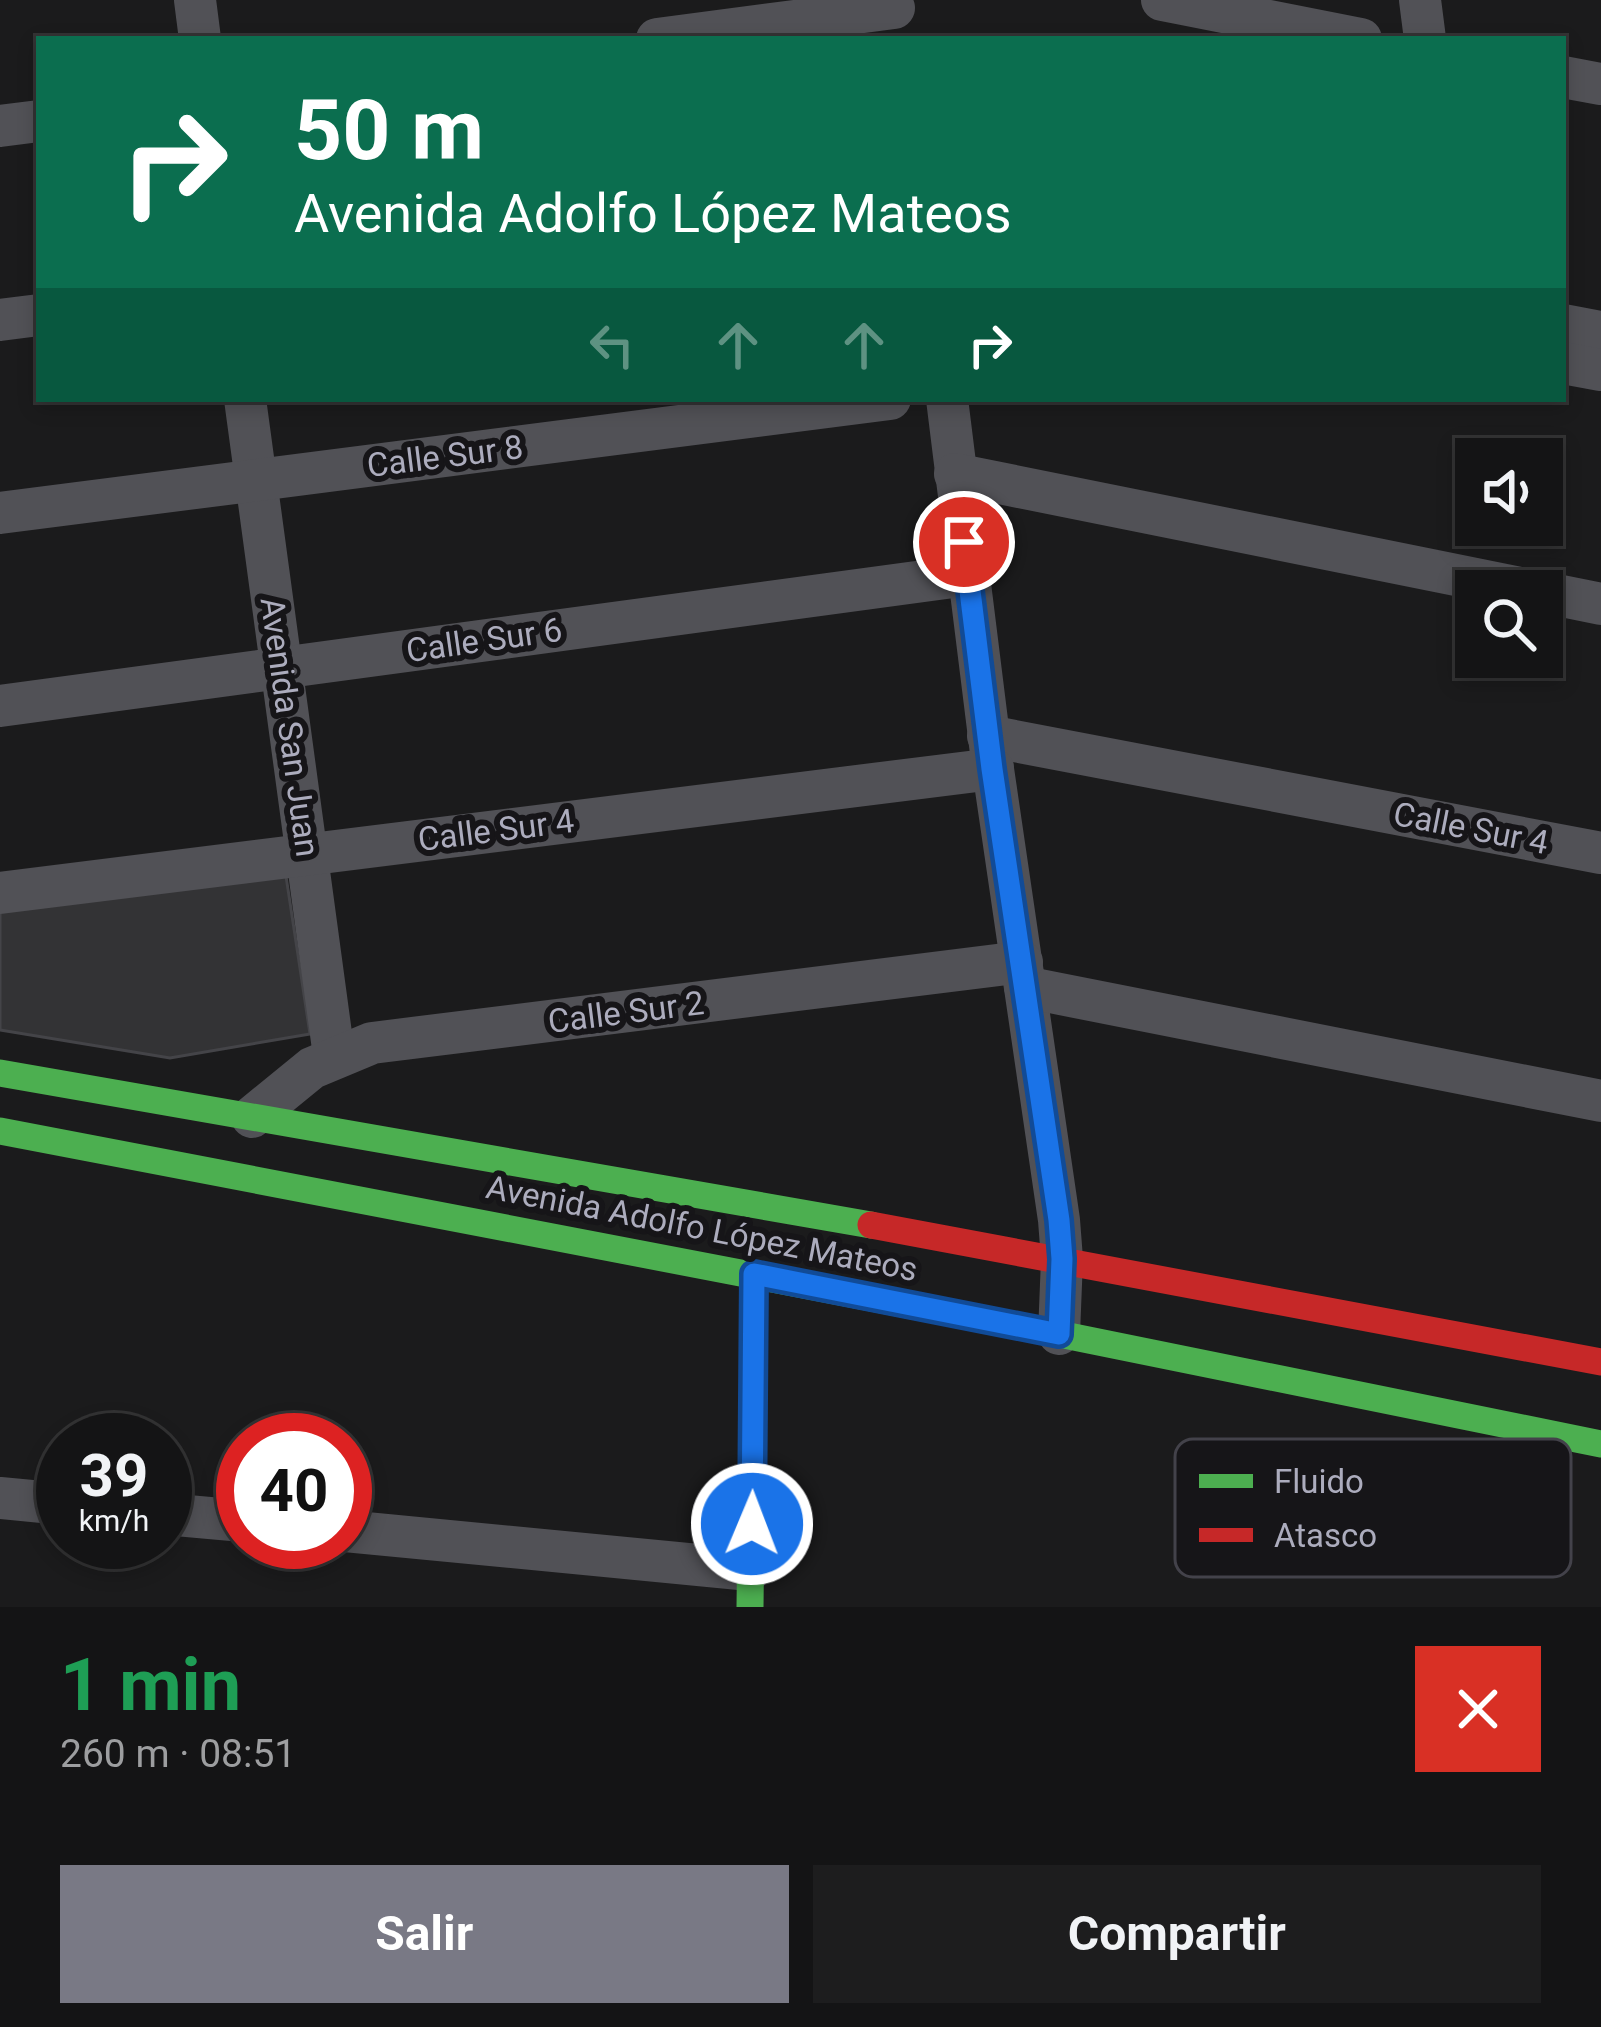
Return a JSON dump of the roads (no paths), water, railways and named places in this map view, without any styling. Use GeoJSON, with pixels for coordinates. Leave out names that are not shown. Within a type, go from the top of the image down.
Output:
{"type":"FeatureCollection","features":[{"type":"Feature","properties":{"kind":"main road","name":"Avenida Adolfo López Mateos"},"geometry":{"type":"LineString","coordinates":[[0,1073],[1062,1259],[1601,1362]]}},
{"type":"Feature","properties":{"kind":"main road","name":"Avenida Adolfo López Mateos"},"geometry":{"type":"LineString","coordinates":[[0,1131],[754,1274],[1601,1444]]}},
{"type":"Feature","properties":{"kind":"main road"},"geometry":{"type":"LineString","coordinates":[[750,1588],[754,1274]]}},
{"type":"Feature","properties":{"kind":"street"},"geometry":{"type":"LineString","coordinates":[[194,0],[200,36]]}},
{"type":"Feature","properties":{"kind":"street"},"geometry":{"type":"LineString","coordinates":[[1162,0],[1346,36]]}},
{"type":"Feature","properties":{"kind":"street"},"geometry":{"type":"LineString","coordinates":[[1420,0],[1425,36]]}},
{"type":"Feature","properties":{"kind":"street"},"geometry":{"type":"LineString","coordinates":[[689,36],[895,16]]}},
{"type":"Feature","properties":{"kind":"street"},"geometry":{"type":"LineString","coordinates":[[1566,78],[1601,84]]}},
{"type":"Feature","properties":{"kind":"street"},"geometry":{"type":"LineString","coordinates":[[0,126],[36,121]]}},
{"type":"Feature","properties":{"kind":"street"},"geometry":{"type":"LineString","coordinates":[[0,320],[36,315]]}},
{"type":"Feature","properties":{"kind":"street"},"geometry":{"type":"LineString","coordinates":[[1566,326],[1601,332]]}},
{"type":"Feature","properties":{"kind":"street"},"geometry":{"type":"LineString","coordinates":[[1566,364],[1601,370]]}},
{"type":"Feature","properties":{"kind":"street","name":"Avenida San Juan"},"geometry":{"type":"LineString","coordinates":[[245,402],[334,1056]]}},
{"type":"Feature","properties":{"kind":"street","name":"Calle Sur 8"},"geometry":{"type":"LineString","coordinates":[[0,513],[866,402]]}},
{"type":"Feature","properties":{"kind":"street"},"geometry":{"type":"LineString","coordinates":[[946,402],[1062,1259],[1059,1334]]}},
{"type":"Feature","properties":{"kind":"street"},"geometry":{"type":"LineString","coordinates":[[956,475],[1455,575]]}},
{"type":"Feature","properties":{"kind":"street","name":"Calle Sur 6"},"geometry":{"type":"LineString","coordinates":[[0,706],[968,575]]}},
{"type":"Feature","properties":{"kind":"street"},"geometry":{"type":"LineString","coordinates":[[1563,597],[1601,604]]}},
{"type":"Feature","properties":{"kind":"street","name":"Calle Sur 4"},"geometry":{"type":"LineString","coordinates":[[0,893],[308,853],[990,752],[1601,853]]}},
{"type":"Feature","properties":{"kind":"street","name":"Calle Sur 2"},"geometry":{"type":"LineString","coordinates":[[252,1117],[289,1083],[334,1056],[372,1043],[1023,975],[1601,1101]]}},
{"type":"Feature","properties":{"kind":"street"},"geometry":{"type":"LineString","coordinates":[[0,1498],[36,1501]]}},
{"type":"Feature","properties":{"kind":"street"},"geometry":{"type":"LineString","coordinates":[[372,1535],[750,1588]]}}]}
